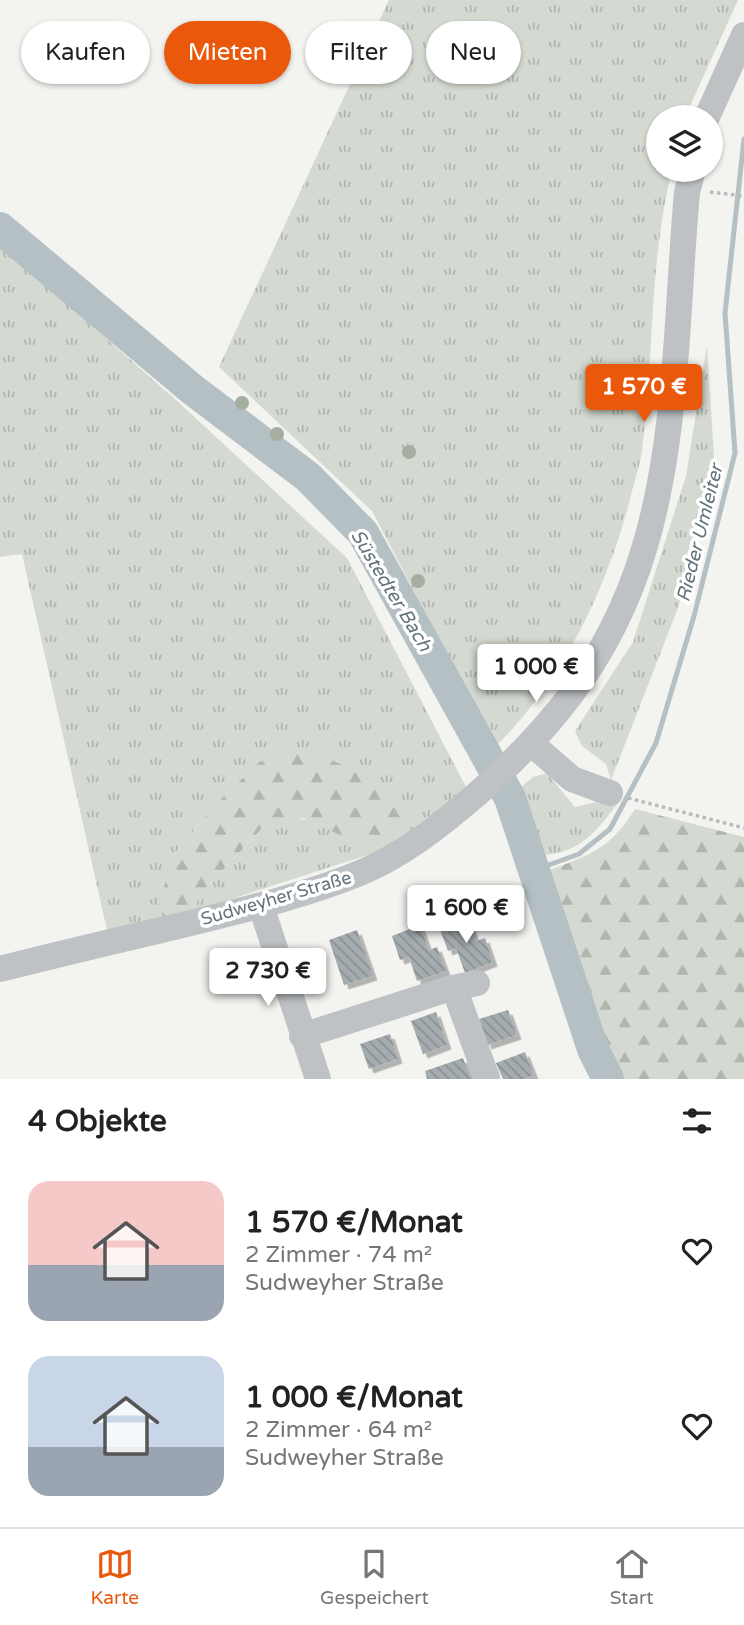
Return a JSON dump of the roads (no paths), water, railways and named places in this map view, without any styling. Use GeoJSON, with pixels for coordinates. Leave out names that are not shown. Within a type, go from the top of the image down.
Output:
{"type":"FeatureCollection","features":[{"type":"Feature","properties":{"kind":"street"},"geometry":{"type":"LineString","coordinates":[[712,105],[744,35]]}},
{"type":"Feature","properties":{"kind":"street","name":"Sudweyher Straße"},"geometry":{"type":"LineString","coordinates":[[0,967],[261,906],[385,862],[454,814],[528,749],[558,716],[605,644],[643,551],[666,448],[690,182]]}},
{"type":"Feature","properties":{"kind":"street"},"geometry":{"type":"LineString","coordinates":[[528,749],[572,779],[610,793]]}},
{"type":"Feature","properties":{"kind":"street"},"geometry":{"type":"LineString","coordinates":[[261,906],[318,1079]]}},
{"type":"Feature","properties":{"kind":"street"},"geometry":{"type":"LineString","coordinates":[[302,1036],[465,985],[487,1078]]}},
{"type":"Feature","properties":{"kind":"waterway","name":"Rieder Umleiter"},"geometry":{"type":"LineString","coordinates":[[532,871],[579,854],[610,829],[656,743],[694,616],[735,453],[725,313],[744,139]]}},
{"type":"Feature","properties":{"kind":"waterway","name":"Süstedter Bach"},"geometry":{"type":"LineString","coordinates":[[0,228],[193,390],[308,477],[363,533],[510,798],[593,1049],[608,1079]]}}]}
